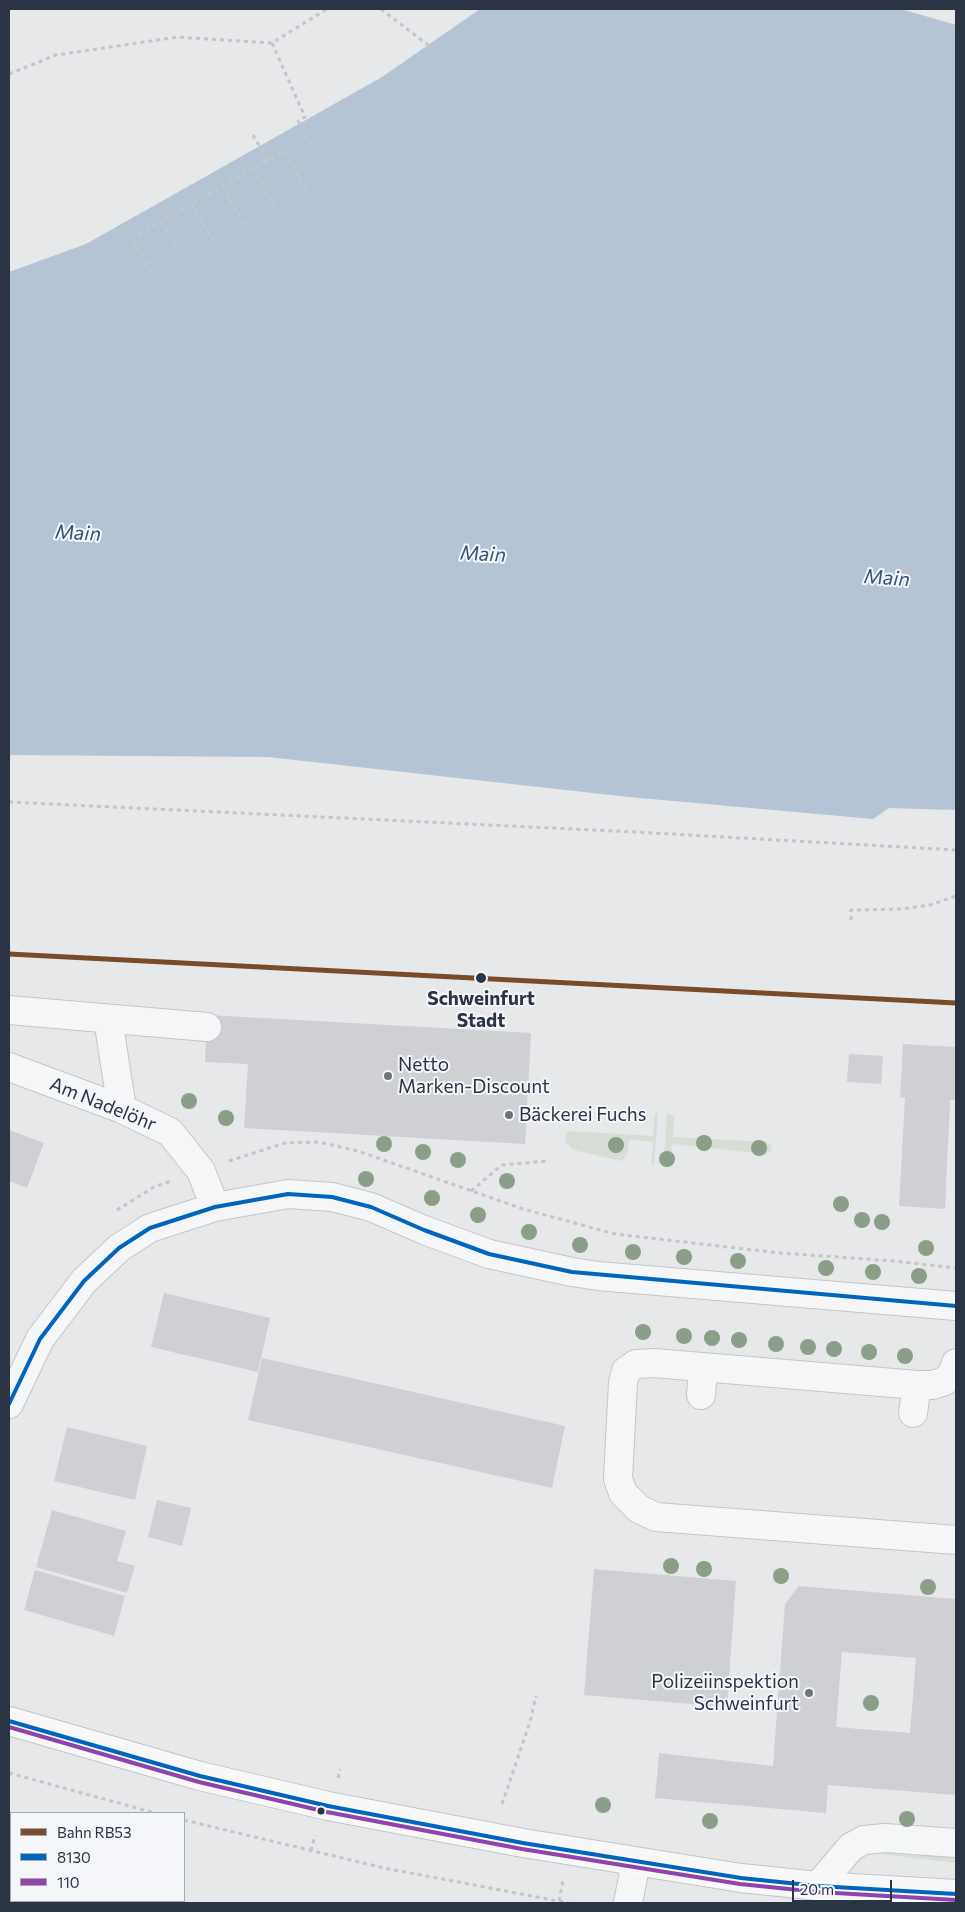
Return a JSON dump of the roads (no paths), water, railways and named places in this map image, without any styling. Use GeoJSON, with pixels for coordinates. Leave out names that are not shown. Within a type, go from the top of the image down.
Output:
{"type":"FeatureCollection","features":[{"type":"Feature","properties":{"kind":"main road"},"geometry":{"type":"LineString","coordinates":[[9,1721],[200,1776],[328,1806],[636,1862],[741,1878],[818,1886],[956,1894]]}},
{"type":"Feature","properties":{"kind":"street"},"geometry":{"type":"LineString","coordinates":[[9,1010],[207,1027]]}},
{"type":"Feature","properties":{"kind":"street"},"geometry":{"type":"LineString","coordinates":[[108,1019],[122,1109]]}},
{"type":"Feature","properties":{"kind":"street","name":"Am Nadelöhr"},"geometry":{"type":"LineString","coordinates":[[9,1067],[122,1109],[170,1132],[201,1171],[215,1206]]}},
{"type":"Feature","properties":{"kind":"street"},"geometry":{"type":"LineString","coordinates":[[9,1404],[40,1339],[84,1281],[119,1248],[150,1228],[215,1206],[288,1194],[332,1197],[371,1207],[424,1230],[489,1254],[554,1269],[598,1276],[956,1306]]}},
{"type":"Feature","properties":{"kind":"street"},"geometry":{"type":"LineString","coordinates":[[956,1363],[953,1372],[945,1381],[933,1385],[703,1367],[636,1364],[626,1371],[623,1382],[618,1479],[623,1493],[639,1509],[656,1516],[956,1540]]}},
{"type":"Feature","properties":{"kind":"street"},"geometry":{"type":"LineString","coordinates":[[702,1395],[703,1367]]}},
{"type":"Feature","properties":{"kind":"street"},"geometry":{"type":"LineString","coordinates":[[913,1413],[917,1385]]}},
{"type":"Feature","properties":{"kind":"street"},"geometry":{"type":"LineString","coordinates":[[818,1886],[851,1848],[864,1840],[885,1838],[956,1843]]}},
{"type":"Feature","properties":{"kind":"street"},"geometry":{"type":"LineString","coordinates":[[628,1903],[636,1862]]}},
{"type":"Feature","properties":{"kind":"water","name":"Main"},"geometry":{"type":"Polygon","coordinates":[[[480,9],[901,9],[956,25],[956,810],[889,808],[873,819],[629,797],[268,757],[9,755],[9,272],[86,244],[382,77],[480,9]]]}},
{"type":"Feature","properties":{"kind":"rail line","name":"RB53"},"geometry":{"type":"LineString","coordinates":[[9,954],[956,1003]]}},
{"type":"Feature","properties":{"kind":"place","name":"Schweinfurt Stadt"},"geometry":{"type":"Point","coordinates":[481,978]}},
{"type":"Feature","properties":{"kind":"place","name":"Netto Marken-Discount"},"geometry":{"type":"Point","coordinates":[388,1076]}},
{"type":"Feature","properties":{"kind":"place","name":"Bäckerei Fuchs"},"geometry":{"type":"Point","coordinates":[509,1115]}},
{"type":"Feature","properties":{"kind":"place","name":"Polizeiinspektion Schweinfurt"},"geometry":{"type":"Point","coordinates":[809,1693]}}]}
